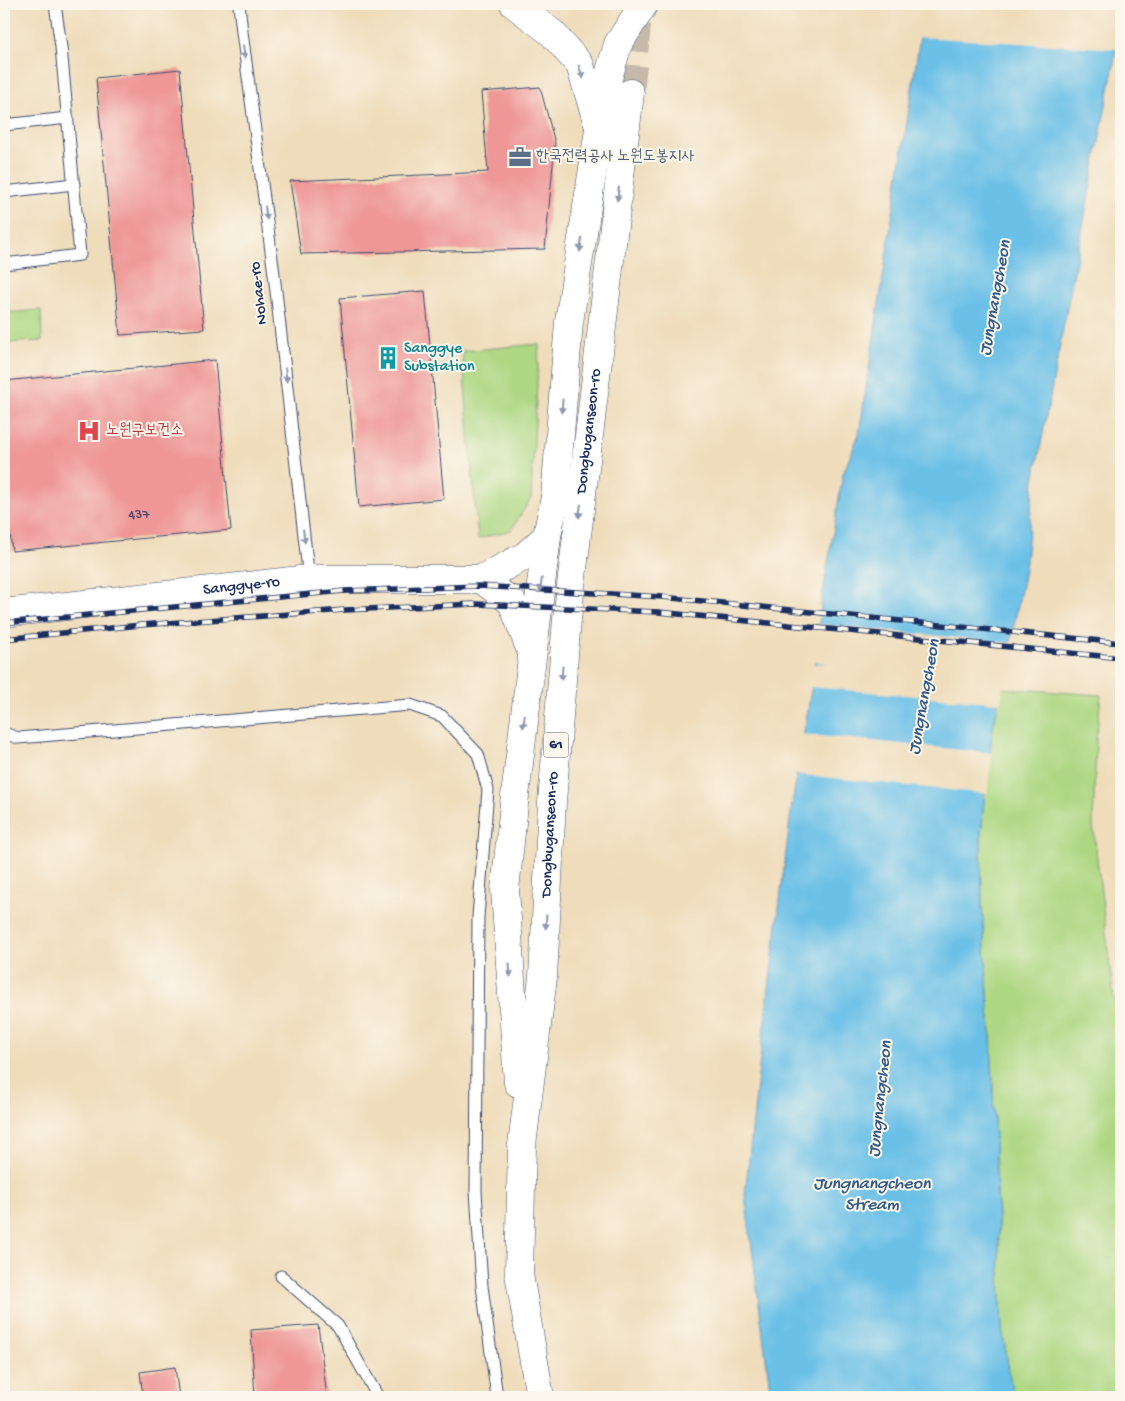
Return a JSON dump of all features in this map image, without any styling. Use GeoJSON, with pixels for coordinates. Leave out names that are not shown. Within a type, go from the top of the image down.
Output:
{"type":"FeatureCollection","features":[{"type":"Feature","properties":{"kind":"main road"},"geometry":{"type":"LineString","coordinates":[[514,4],[552,33],[580,65],[599,127]]}},
{"type":"Feature","properties":{"kind":"main road"},"geometry":{"type":"LineString","coordinates":[[522,1145],[505,890],[514,804],[547,536],[555,497],[569,322],[599,127],[606,85],[618,44],[644,4]]}},
{"type":"Feature","properties":{"kind":"main road","name":"Dongbuganseon-ro"},"geometry":{"type":"LineString","coordinates":[[540,1397],[519,1274],[522,1145],[543,977],[552,802],[567,619],[630,93]]}},
{"type":"Feature","properties":{"kind":"main road"},"geometry":{"type":"LineString","coordinates":[[533,655],[512,602],[481,579],[525,556],[547,536]]}},
{"type":"Feature","properties":{"kind":"main road","name":"Sanggye-ro"},"geometry":{"type":"LineString","coordinates":[[4,613],[309,579],[481,579]]}},
{"type":"Feature","properties":{"kind":"lane"},"geometry":{"type":"LineString","coordinates":[[4,264],[80,255],[61,47],[55,4]]}},
{"type":"Feature","properties":{"kind":"lane","name":"Nohae-ro"},"geometry":{"type":"LineString","coordinates":[[239,4],[274,274],[309,579]]}},
{"type":"Feature","properties":{"kind":"lane"},"geometry":{"type":"LineString","coordinates":[[4,125],[68,118]]}},
{"type":"Feature","properties":{"kind":"lane"},"geometry":{"type":"LineString","coordinates":[[4,192],[74,184]]}},
{"type":"Feature","properties":{"kind":"lane"},"geometry":{"type":"LineString","coordinates":[[4,733],[18,738],[410,704],[442,716],[478,754],[488,790],[478,918],[476,1191],[482,1286],[497,1397]]}},
{"type":"Feature","properties":{"kind":"lane"},"geometry":{"type":"LineString","coordinates":[[280,1276],[338,1326],[378,1397]]}},
{"type":"Feature","properties":{"kind":"green space"},"geometry":{"type":"Polygon","coordinates":[[[41,310],[42,341],[4,343],[4,313],[41,310]]]}},
{"type":"Feature","properties":{"kind":"green space"},"geometry":{"type":"Polygon","coordinates":[[[539,344],[531,498],[511,530],[478,539],[462,351],[539,344]]]}},
{"type":"Feature","properties":{"kind":"green space"},"geometry":{"type":"Polygon","coordinates":[[[1001,688],[1101,695],[1096,740],[1093,825],[1121,1058],[1121,1397],[1013,1397],[1002,1328],[991,1036],[982,906],[981,834],[992,734],[1001,688]]]}},
{"type":"Feature","properties":{"kind":"water","name":"Jungnangcheon Stream"},"geometry":{"type":"Polygon","coordinates":[[[925,4],[1121,4],[1114,64],[1034,480],[1025,570],[992,734],[981,833],[982,906],[991,1036],[1002,1328],[1013,1397],[771,1397],[745,1195],[758,1076],[792,804],[813,679],[822,598],[843,474],[859,434],[925,4]]]}},
{"type":"Feature","properties":{"kind":"pier"},"geometry":{"type":"Polygon","coordinates":[[[923,4],[1121,4],[1119,49],[918,37],[923,4]]]}},
{"type":"Feature","properties":{"kind":"pier"},"geometry":{"type":"Polygon","coordinates":[[[817,624],[1012,643],[1000,703],[809,687],[812,664],[827,663],[813,661],[817,624]]]}},
{"type":"Feature","properties":{"kind":"pier"},"geometry":{"type":"Polygon","coordinates":[[[801,734],[992,753],[987,794],[794,774],[801,734]]]}},
{"type":"Feature","properties":{"kind":"building"},"geometry":{"type":"Polygon","coordinates":[[[180,69],[204,329],[120,335],[96,78],[180,69]]]}},
{"type":"Feature","properties":{"kind":"building","name":"한국전력공사 노원도봉지사"},"geometry":{"type":"Polygon","coordinates":[[[540,87],[555,143],[545,249],[301,254],[290,181],[488,172],[481,92],[540,87]]]}},
{"type":"Feature","properties":{"kind":"building","name":"Sanggye Substation"},"geometry":{"type":"Polygon","coordinates":[[[425,291],[444,499],[359,507],[340,298],[425,291]]]}},
{"type":"Feature","properties":{"kind":"building"},"geometry":{"type":"Polygon","coordinates":[[[215,360],[231,530],[12,551],[4,482],[4,381],[215,360]]]}},
{"type":"Feature","properties":{"kind":"building"},"geometry":{"type":"Polygon","coordinates":[[[318,1325],[327,1397],[255,1397],[251,1330],[318,1325]]]}},
{"type":"Feature","properties":{"kind":"building"},"geometry":{"type":"Polygon","coordinates":[[[175,1367],[179,1397],[143,1397],[140,1372],[175,1367]]]}},
{"type":"Feature","properties":{"kind":"tunnel"},"geometry":{"type":"LineString","coordinates":[[630,93],[639,5]]}},
{"type":"Feature","properties":{"kind":"railway"},"geometry":{"type":"LineString","coordinates":[[4,623],[344,591],[479,586],[662,597],[1121,643]]}},
{"type":"Feature","properties":{"kind":"railway"},"geometry":{"type":"LineString","coordinates":[[4,639],[141,625],[345,610],[476,604],[658,612],[1121,658]]}},
{"type":"Feature","properties":{"kind":"place","name":"한국전력공사 노원도봉지사"},"geometry":{"type":"Point","coordinates":[520,157]}},
{"type":"Feature","properties":{"kind":"place","name":"Sanggye Substation"},"geometry":{"type":"Point","coordinates":[388,358]}},
{"type":"Feature","properties":{"kind":"place","name":"노원구보건소"},"geometry":{"type":"Point","coordinates":[89,431]}},
{"type":"Feature","properties":{"kind":"water label","name":"Jungnangcheon"},"geometry":{"type":"Point","coordinates":[996,298]}},
{"type":"Feature","properties":{"kind":"water label","name":"Jungnangcheon"},"geometry":{"type":"Point","coordinates":[925,697]}},
{"type":"Feature","properties":{"kind":"water label","name":"Jungnangcheon"},"geometry":{"type":"Point","coordinates":[881,1099]}}]}
